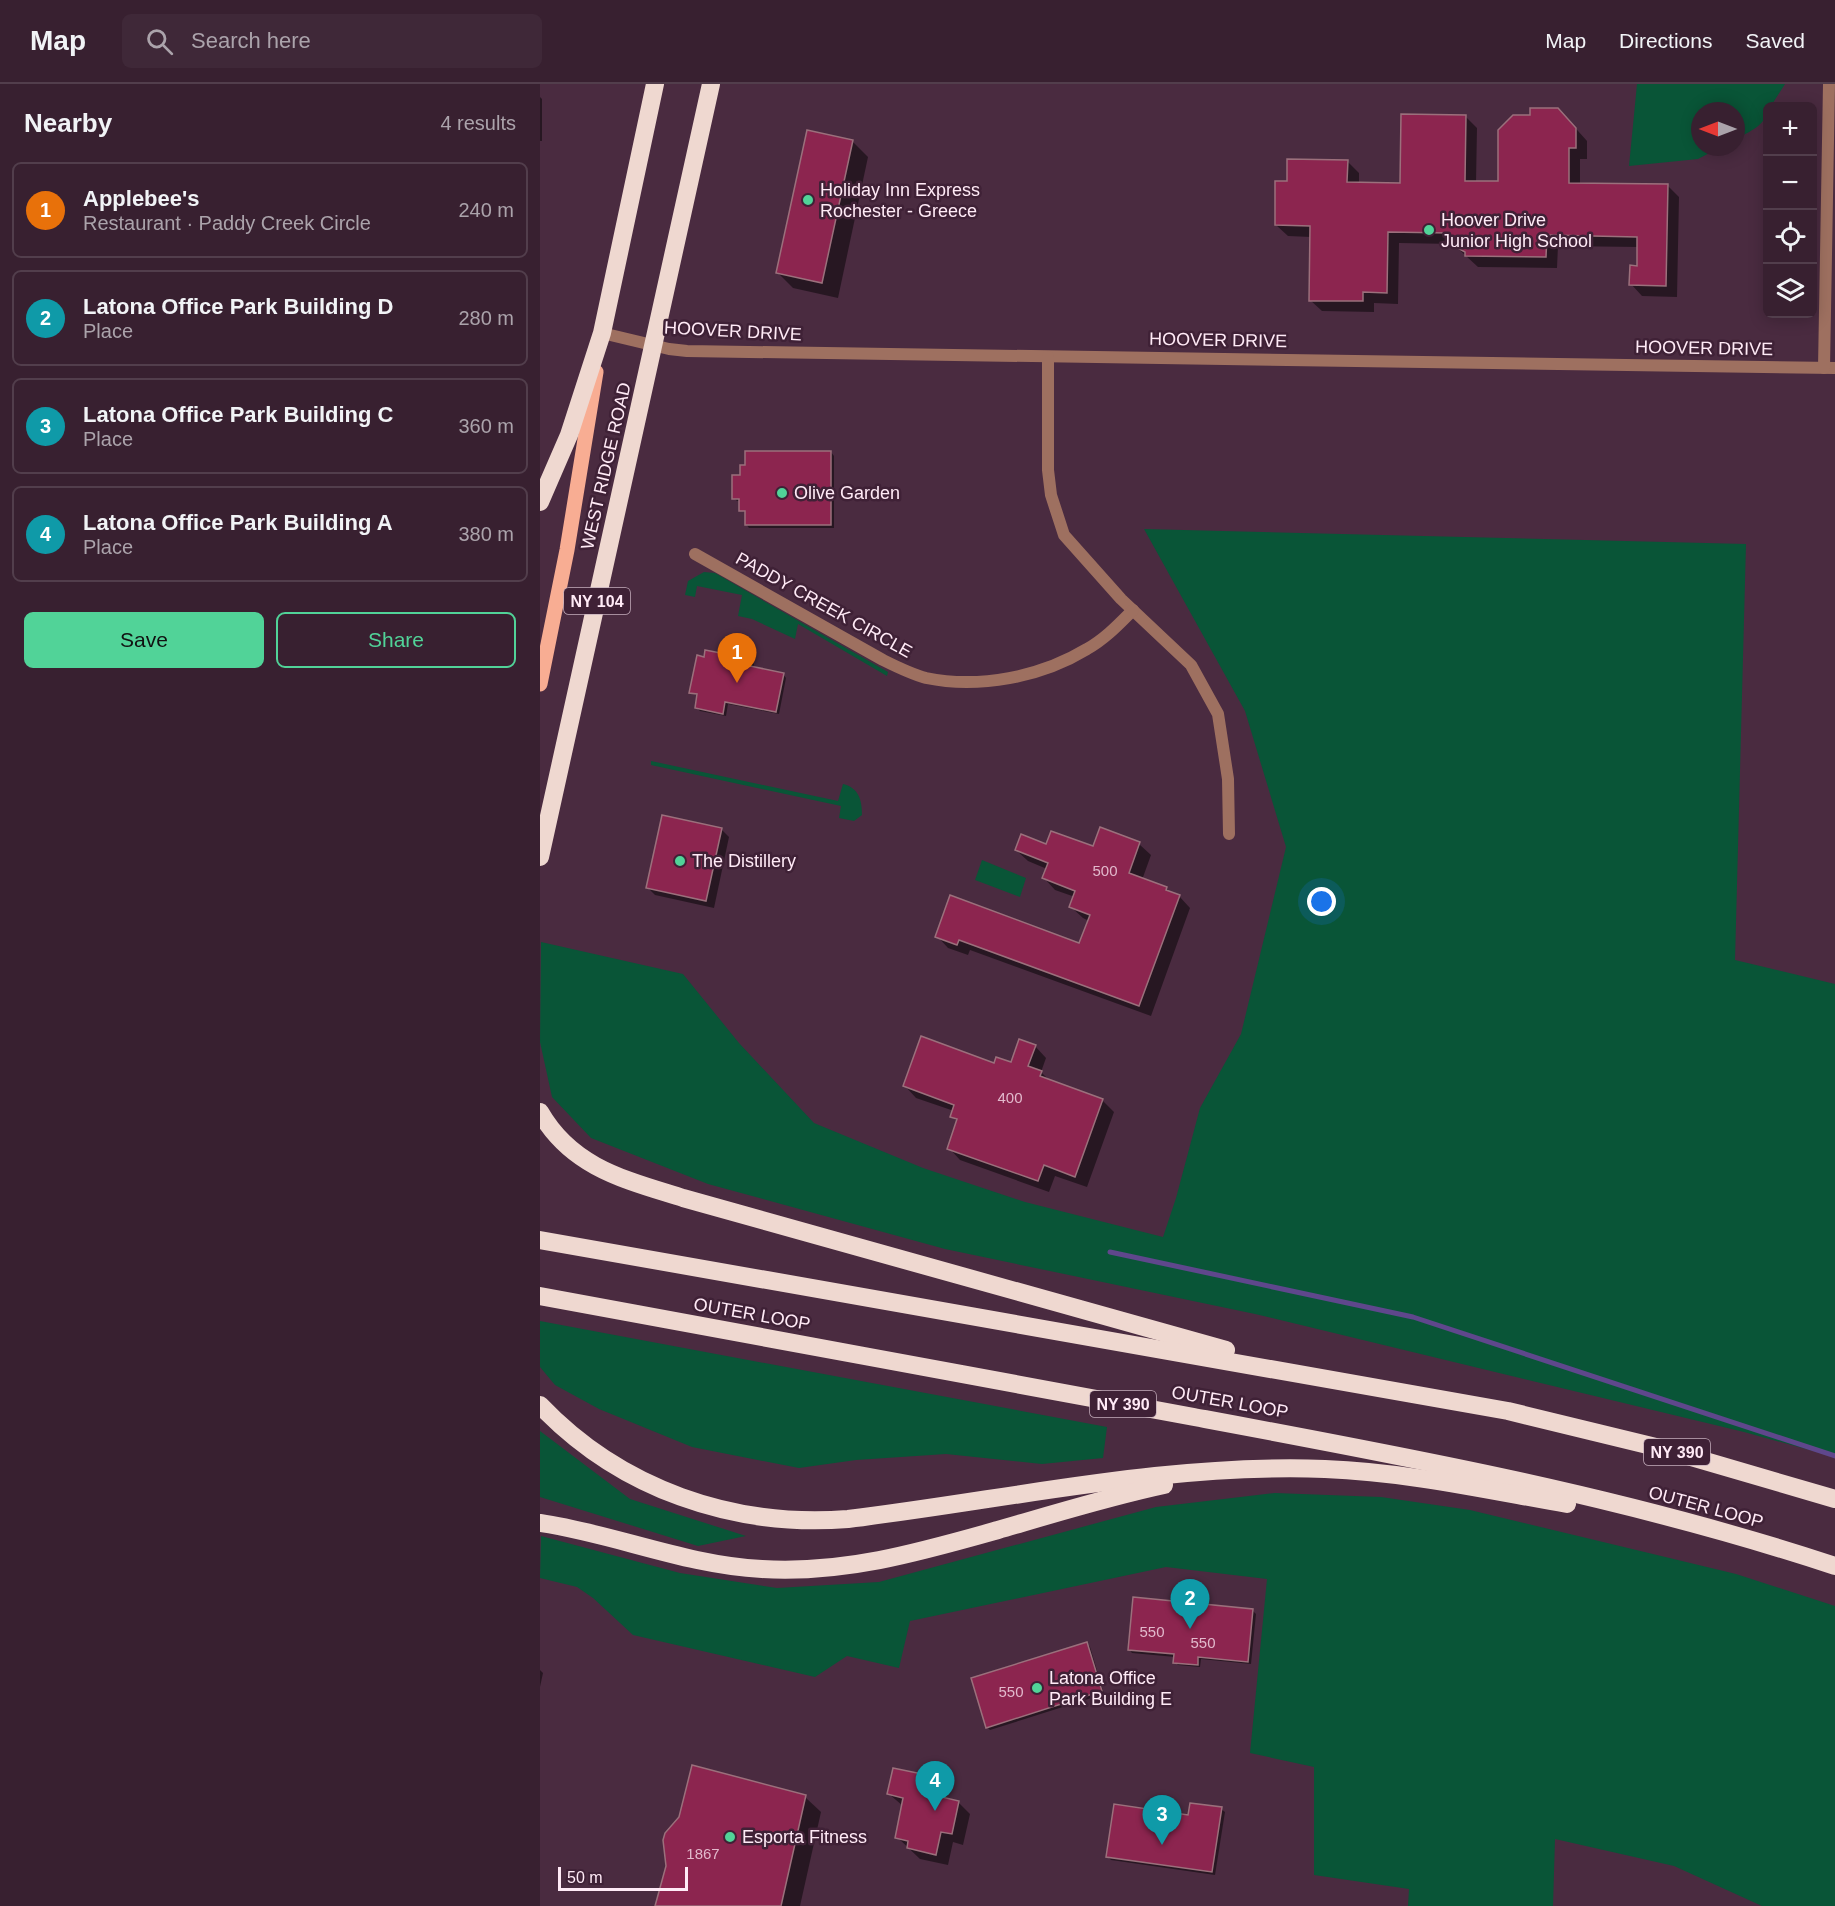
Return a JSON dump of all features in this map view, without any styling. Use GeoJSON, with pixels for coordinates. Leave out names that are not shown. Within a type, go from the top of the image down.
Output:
{"type":"FeatureCollection","features":[{"type":"Feature","properties":{"kind":"highway","name":"WEST RIDGE ROAD"},"geometry":{"type":"LineString","coordinates":[[602,333],[655,84]]}},
{"type":"Feature","properties":{"kind":"highway","name":"WEST RIDGE ROAD"},"geometry":{"type":"LineString","coordinates":[[540,857],[655,346],[711,84]]}},
{"type":"Feature","properties":{"kind":"highway"},"geometry":{"type":"LineString","coordinates":[[540,502],[575,418],[602,333]]}},
{"type":"Feature","properties":{"kind":"highway"},"geometry":{"type":"LineString","coordinates":[[540,493],[557,465]]}},
{"type":"Feature","properties":{"kind":"highway"},"geometry":{"type":"LineString","coordinates":[[540,1112],[556,1134],[581,1158],[607,1173],[627,1180],[1014,1292],[1353,1383]]}},
{"type":"Feature","properties":{"kind":"highway","name":"OUTER LOOP"},"geometry":{"type":"LineString","coordinates":[[540,1240],[1476,1405],[1591,1430],[1726,1466],[1835,1499]]}},
{"type":"Feature","properties":{"kind":"highway","name":"OUTER LOOP"},"geometry":{"type":"LineString","coordinates":[[540,1296],[1421,1459],[1702,1527],[1835,1566]]}},
{"type":"Feature","properties":{"kind":"highway"},"geometry":{"type":"LineString","coordinates":[[540,1405],[588,1447],[639,1479],[698,1504],[770,1519],[809,1521],[848,1519],[1136,1478],[1252,1470],[1325,1469],[1377,1473],[1702,1527]]}},
{"type":"Feature","properties":{"kind":"highway"},"geometry":{"type":"LineString","coordinates":[[540,1523],[578,1530],[674,1556],[719,1565],[763,1569],[823,1568],[903,1556],[1112,1497],[1177,1482],[1252,1470]]}},
{"type":"Feature","properties":{"kind":"main road","name":"WEST RIDGE ROAD"},"geometry":{"type":"LineString","coordinates":[[540,684],[567,550],[602,333]]}},
{"type":"Feature","properties":{"kind":"street"},"geometry":{"type":"LineString","coordinates":[[1829,84],[1829,368]]}},
{"type":"Feature","properties":{"kind":"street","name":"HOOVER DRIVE"},"geometry":{"type":"LineString","coordinates":[[602,333],[687,351],[1829,368]]}},
{"type":"Feature","properties":{"kind":"street"},"geometry":{"type":"LineString","coordinates":[[1048,357],[1048,470],[1051,495],[1064,535],[1133,610],[1191,665],[1218,714],[1228,779],[1229,834]]}},
{"type":"Feature","properties":{"kind":"street","name":"PADDY CREEK CIRCLE"},"geometry":{"type":"LineString","coordinates":[[695,554],[903,671],[927,678],[955,681],[1031,674],[1089,649],[1110,633],[1133,610]]}},
{"type":"Feature","properties":{"kind":"green space"},"geometry":{"type":"Polygon","coordinates":[[[1637,84],[1785,84],[1774,102],[1763,102],[1762,123],[1745,134],[1745,102],[1691,102],[1691,156],[1704,156],[1698,159],[1629,166],[1637,84]]]}},
{"type":"Feature","properties":{"kind":"green space"},"geometry":{"type":"Polygon","coordinates":[[[1144,529],[1746,544],[1735,960],[1835,984],[1835,1457],[1744,1432],[1255,1314],[945,1249],[708,1184],[591,1138],[552,1097],[540,1042],[541,942],[683,974],[739,1043],[814,1123],[923,1168],[1025,1202],[1163,1237],[1200,1108],[1241,1034],[1286,847],[1245,711],[1144,529]]]}},
{"type":"Feature","properties":{"kind":"green space"},"geometry":{"type":"Polygon","coordinates":[[[704,572],[715,573],[888,672],[887,676],[798,624],[795,639],[752,619],[738,616],[742,595],[697,586],[695,597],[685,595],[688,581],[704,572]]]}},
{"type":"Feature","properties":{"kind":"green space"},"geometry":{"type":"Polygon","coordinates":[[[651,761],[838,801],[843,784],[853,788],[858,795],[862,815],[854,821],[839,818],[841,806],[651,765],[651,761]]]}},
{"type":"Feature","properties":{"kind":"green space"},"geometry":{"type":"Polygon","coordinates":[[[982,860],[1026,878],[1020,897],[975,880],[982,860]]]}},
{"type":"Feature","properties":{"kind":"green space"},"geometry":{"type":"Polygon","coordinates":[[[540,1321],[1107,1427],[1103,1458],[1042,1464],[946,1454],[856,1460],[799,1468],[692,1447],[599,1409],[555,1385],[540,1367],[540,1321]]]}},
{"type":"Feature","properties":{"kind":"green space"},"geometry":{"type":"Polygon","coordinates":[[[540,1431],[630,1499],[746,1536],[698,1546],[540,1497],[540,1431]]]}},
{"type":"Feature","properties":{"kind":"green space"},"geometry":{"type":"Polygon","coordinates":[[[1275,1493],[1381,1497],[1470,1510],[1736,1574],[1835,1606],[1835,1906],[1762,1906],[1674,1866],[1555,1839],[1553,1906],[1408,1906],[1409,1889],[1314,1875],[1314,1767],[1250,1753],[1267,1579],[1166,1567],[910,1621],[899,1668],[847,1656],[815,1677],[633,1635],[593,1598],[577,1587],[540,1578],[541,1536],[680,1573],[777,1588],[879,1582],[1156,1507],[1275,1493]]]}},
{"type":"Feature","properties":{"kind":"building"},"geometry":{"type":"Polygon","coordinates":[[[1530,108],[1558,108],[1576,128],[1576,148],[1569,148],[1569,183],[1668,184],[1666,286],[1629,285],[1630,265],[1637,266],[1637,237],[1547,235],[1546,257],[1465,256],[1465,252],[1452,245],[1449,233],[1388,232],[1387,293],[1363,292],[1363,301],[1309,301],[1310,226],[1275,225],[1275,181],[1287,181],[1287,159],[1348,160],[1347,182],[1400,183],[1401,114],[1466,115],[1465,181],[1498,181],[1498,130],[1513,115],[1530,115],[1530,108]]]}},
{"type":"Feature","properties":{"kind":"building"},"geometry":{"type":"Polygon","coordinates":[[[807,130],[853,140],[822,283],[776,273],[807,130]]]}},
{"type":"Feature","properties":{"kind":"building","name":"Olive Garden"},"geometry":{"type":"Polygon","coordinates":[[[745,451],[831,451],[831,525],[745,525],[745,511],[739,511],[739,499],[732,499],[732,475],[740,475],[740,465],[745,465],[745,451]]]}},
{"type":"Feature","properties":{"kind":"building"},"geometry":{"type":"Polygon","coordinates":[[[705,650],[752,659],[750,666],[784,673],[776,712],[725,702],[723,714],[695,708],[697,694],[689,693],[697,655],[704,657],[705,650]]]}},
{"type":"Feature","properties":{"kind":"building"},"geometry":{"type":"Polygon","coordinates":[[[662,815],[722,828],[706,901],[646,888],[662,815]]]}},
{"type":"Feature","properties":{"kind":"building"},"geometry":{"type":"Polygon","coordinates":[[[1100,827],[1140,842],[1129,873],[1167,887],[1166,890],[1180,895],[1139,1006],[959,940],[957,945],[935,937],[950,895],[1079,943],[1090,915],[1069,907],[1075,891],[1042,878],[1048,863],[1015,850],[1021,834],[1046,844],[1051,831],[1093,846],[1100,827]]]}},
{"type":"Feature","properties":{"kind":"building"},"geometry":{"type":"Polygon","coordinates":[[[921,1036],[994,1063],[996,1057],[1011,1062],[1019,1039],[1036,1045],[1028,1066],[1042,1071],[1040,1076],[1103,1099],[1075,1177],[1044,1165],[1038,1181],[947,1149],[957,1119],[950,1117],[954,1105],[903,1086],[921,1036]]]}},
{"type":"Feature","properties":{"kind":"building"},"geometry":{"type":"Polygon","coordinates":[[[1133,1597],[1253,1609],[1248,1662],[1198,1657],[1198,1665],[1173,1663],[1174,1654],[1128,1650],[1133,1597]]]}},
{"type":"Feature","properties":{"kind":"building","name":"Latona Office Park Building E"},"geometry":{"type":"Polygon","coordinates":[[[1087,1642],[1102,1691],[986,1728],[971,1678],[1087,1642]]]}},
{"type":"Feature","properties":{"kind":"building","name":"Esporta Fitness"},"geometry":{"type":"Polygon","coordinates":[[[692,1765],[806,1795],[781,1906],[655,1906],[666,1866],[663,1840],[665,1833],[679,1817],[692,1765]]]}},
{"type":"Feature","properties":{"kind":"building"},"geometry":{"type":"Polygon","coordinates":[[[893,1768],[937,1777],[933,1795],[959,1801],[952,1834],[941,1832],[936,1855],[907,1848],[908,1841],[895,1838],[903,1798],[887,1794],[893,1768]]]}},
{"type":"Feature","properties":{"kind":"building"},"geometry":{"type":"Polygon","coordinates":[[[1190,1803],[1222,1807],[1212,1872],[1106,1857],[1114,1804],[1188,1815],[1190,1803]]]}},
{"type":"Feature","properties":{"kind":"waterway"},"geometry":{"type":"LineString","coordinates":[[1110,1252],[1413,1317],[1835,1456]]}},
{"type":"Feature","properties":{"kind":"place","name":"Holiday Inn Express Rochester - Greece"},"geometry":{"type":"Point","coordinates":[808,200]}},
{"type":"Feature","properties":{"kind":"place","name":"Hoover Drive Junior High School"},"geometry":{"type":"Point","coordinates":[1429,230]}},
{"type":"Feature","properties":{"kind":"place","name":"Olive Garden"},"geometry":{"type":"Point","coordinates":[782,493]}},
{"type":"Feature","properties":{"kind":"place","name":"Applebee's"},"geometry":{"type":"Point","coordinates":[737,683]}},
{"type":"Feature","properties":{"kind":"place","name":"The Distillery"},"geometry":{"type":"Point","coordinates":[680,861]}},
{"type":"Feature","properties":{"kind":"place","name":"Latona Office Park Building D"},"geometry":{"type":"Point","coordinates":[1190,1629]}},
{"type":"Feature","properties":{"kind":"place","name":"Latona Office Park Building E"},"geometry":{"type":"Point","coordinates":[1037,1688]}},
{"type":"Feature","properties":{"kind":"place","name":"Latona Office Park Building A"},"geometry":{"type":"Point","coordinates":[935,1811]}},
{"type":"Feature","properties":{"kind":"place","name":"Esporta Fitness"},"geometry":{"type":"Point","coordinates":[730,1837]}},
{"type":"Feature","properties":{"kind":"place","name":"Latona Office Park Building C"},"geometry":{"type":"Point","coordinates":[1162,1845]}}]}
